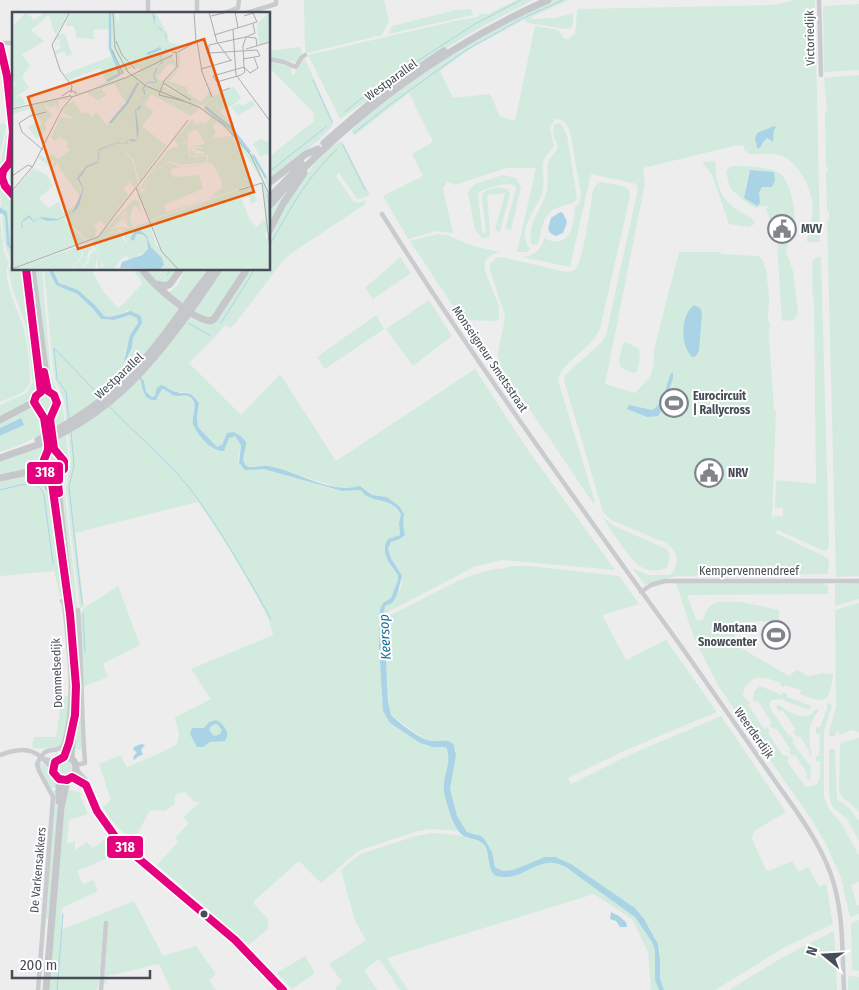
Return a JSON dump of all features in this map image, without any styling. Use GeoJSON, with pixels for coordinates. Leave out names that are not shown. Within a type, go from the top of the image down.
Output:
{"type":"FeatureCollection","features":[{"type":"Feature","properties":{"kind":"main road","name":"Westparallel"},"geometry":{"type":"LineString","coordinates":[[270,197],[318,149],[381,94],[433,57],[484,27],[537,0]]}},
{"type":"Feature","properties":{"kind":"main road","name":"Westparallel"},"geometry":{"type":"LineString","coordinates":[[270,205],[341,130],[380,101],[435,62],[488,30],[548,0]]}},
{"type":"Feature","properties":{"kind":"main road"},"geometry":{"type":"LineString","coordinates":[[12,149],[10,162],[12,164],[6,178],[8,184],[12,187]]}},
{"type":"Feature","properties":{"kind":"main road"},"geometry":{"type":"LineString","coordinates":[[270,181],[306,154],[318,149]]}},
{"type":"Feature","properties":{"kind":"main road"},"geometry":{"type":"LineString","coordinates":[[12,164],[3,171],[2,180],[12,194]]}},
{"type":"Feature","properties":{"kind":"main road"},"geometry":{"type":"LineString","coordinates":[[270,229],[308,164]]}},
{"type":"Feature","properties":{"kind":"main road"},"geometry":{"type":"LineString","coordinates":[[143,270],[166,295],[199,318],[210,321],[214,319],[246,270]]}},
{"type":"Feature","properties":{"kind":"main road"},"geometry":{"type":"LineString","coordinates":[[156,284],[166,286],[170,284],[179,270]]}},
{"type":"Feature","properties":{"kind":"main road","name":"Westparallel"},"geometry":{"type":"LineString","coordinates":[[195,298],[212,270]]}},
{"type":"Feature","properties":{"kind":"main road","name":"Westparallel"},"geometry":{"type":"LineString","coordinates":[[0,458],[39,442],[81,416],[121,385],[157,346],[218,270]]}},
{"type":"Feature","properties":{"kind":"main road"},"geometry":{"type":"LineString","coordinates":[[29,271],[44,392]]}},
{"type":"Feature","properties":{"kind":"main road"},"geometry":{"type":"LineString","coordinates":[[0,478],[42,469],[54,475],[62,471],[64,461],[56,452],[54,446],[50,416],[57,403],[54,395],[44,392],[36,395],[34,402],[36,409],[44,420],[46,431],[48,450],[41,462],[42,469]]}},
{"type":"Feature","properties":{"kind":"main road"},"geometry":{"type":"LineString","coordinates":[[0,420],[34,402]]}},
{"type":"Feature","properties":{"kind":"main road","name":"Westparallel"},"geometry":{"type":"LineString","coordinates":[[0,453],[39,442]]}},
{"type":"Feature","properties":{"kind":"main road"},"geometry":{"type":"LineString","coordinates":[[27,473],[44,480],[52,493]]}},
{"type":"Feature","properties":{"kind":"main road","name":"Dommelsedijk"},"geometry":{"type":"LineString","coordinates":[[54,475],[52,493],[76,682],[72,762]]}},
{"type":"Feature","properties":{"kind":"main road","name":"Dommelsedijk"},"geometry":{"type":"LineString","coordinates":[[54,475],[66,600]]}},
{"type":"Feature","properties":{"kind":"main road"},"geometry":{"type":"LineString","coordinates":[[46,990],[61,808],[66,779],[72,762],[54,765],[54,775],[66,779]]}},
{"type":"Feature","properties":{"kind":"street"},"geometry":{"type":"LineString","coordinates":[[227,12],[239,8],[239,0]]}},
{"type":"Feature","properties":{"kind":"street"},"geometry":{"type":"LineString","coordinates":[[250,12],[276,4],[276,0]]}},
{"type":"Feature","properties":{"kind":"street","name":"Victoriedijk"},"geometry":{"type":"LineString","coordinates":[[819,0],[821,75]]}},
{"type":"Feature","properties":{"kind":"street"},"geometry":{"type":"LineString","coordinates":[[1,46],[12,121]]}},
{"type":"Feature","properties":{"kind":"street"},"geometry":{"type":"LineString","coordinates":[[270,59],[296,67],[305,55]]}},
{"type":"Feature","properties":{"kind":"street","name":"Monseigneur Smetsstraat"},"geometry":{"type":"LineString","coordinates":[[382,214],[470,348],[583,513]]}},
{"type":"Feature","properties":{"kind":"street","name":"Weerderdijk"},"geometry":{"type":"LineString","coordinates":[[583,513],[742,733],[806,826],[820,850],[830,870],[839,906],[844,990]]}},
{"type":"Feature","properties":{"kind":"street","name":"Kempervennendreef"},"geometry":{"type":"LineString","coordinates":[[641,592],[651,585],[665,581],[859,581]]}},
{"type":"Feature","properties":{"kind":"street","name":"Dommelsedijk"},"geometry":{"type":"LineString","coordinates":[[42,758],[48,750],[58,750],[63,746],[70,718],[68,641],[64,604],[66,600]]}},
{"type":"Feature","properties":{"kind":"street","name":"Dommelsedijk"},"geometry":{"type":"LineString","coordinates":[[72,762],[85,764],[78,610]]}},
{"type":"Feature","properties":{"kind":"street"},"geometry":{"type":"LineString","coordinates":[[0,755],[20,749],[30,750],[54,765]]}},
{"type":"Feature","properties":{"kind":"street","name":"De Varkensakkers"},"geometry":{"type":"LineString","coordinates":[[38,990],[53,801],[52,794],[37,767],[42,758]]}},
{"type":"Feature","properties":{"kind":"street"},"geometry":{"type":"LineString","coordinates":[[72,762],[82,775],[97,811],[119,842],[235,940],[283,989]]}},
{"type":"Feature","properties":{"kind":"street"},"geometry":{"type":"LineString","coordinates":[[66,779],[86,785]]}},
{"type":"Feature","properties":{"kind":"street"},"geometry":{"type":"LineString","coordinates":[[101,990],[106,923]]}},
{"type":"Feature","properties":{"kind":"green space"},"geometry":{"type":"Polygon","coordinates":[[[304,0],[384,0],[389,21],[382,35],[307,53],[305,50],[304,0]]]}},
{"type":"Feature","properties":{"kind":"green space"},"geometry":{"type":"Polygon","coordinates":[[[516,0],[533,0],[483,26],[438,53],[340,119],[308,55],[478,17],[479,14],[489,14],[516,0]]]}},
{"type":"Feature","properties":{"kind":"green space"},"geometry":{"type":"Polygon","coordinates":[[[550,0],[569,0],[531,17],[533,19],[554,18],[573,13],[571,28],[566,29],[528,23],[524,20],[473,47],[440,71],[453,98],[490,94],[500,116],[515,121],[535,26],[558,30],[565,39],[568,39],[575,34],[577,12],[579,9],[774,5],[794,0],[815,0],[820,242],[807,242],[813,207],[807,184],[798,169],[786,158],[779,155],[749,154],[744,150],[744,146],[738,145],[643,168],[645,183],[605,384],[635,393],[651,374],[654,350],[679,252],[721,252],[721,254],[758,256],[762,259],[766,269],[774,409],[776,412],[772,516],[774,521],[774,516],[783,516],[783,508],[775,508],[776,480],[816,484],[812,261],[817,257],[821,257],[829,546],[826,551],[778,530],[775,533],[828,558],[828,574],[679,576],[645,585],[632,568],[648,575],[670,575],[676,566],[677,558],[673,550],[666,543],[611,520],[603,512],[564,380],[565,375],[602,342],[606,335],[638,189],[636,188],[637,184],[591,174],[570,267],[522,257],[536,252],[544,238],[552,241],[565,239],[571,229],[575,207],[579,204],[581,195],[570,133],[564,122],[555,119],[550,128],[554,146],[543,162],[543,190],[526,226],[526,241],[530,249],[527,252],[517,252],[536,168],[506,168],[455,185],[447,181],[443,188],[453,233],[436,231],[408,239],[383,196],[423,176],[412,154],[433,142],[409,93],[355,135],[351,131],[365,117],[451,54],[550,0]],[[774,126],[757,133],[755,145],[761,146],[768,138],[773,142],[776,128],[774,126]]]}},
{"type":"Feature","properties":{"kind":"green space"},"geometry":{"type":"Polygon","coordinates":[[[859,4],[859,70],[824,72],[823,6],[859,4]]]}},
{"type":"Feature","properties":{"kind":"green space"},"geometry":{"type":"Polygon","coordinates":[[[471,9],[473,15],[388,34],[392,26],[456,10],[471,9]]]}},
{"type":"Feature","properties":{"kind":"green space"},"geometry":{"type":"Polygon","coordinates":[[[300,47],[302,53],[296,62],[270,57],[270,51],[300,47]]]}},
{"type":"Feature","properties":{"kind":"green space"},"geometry":{"type":"Polygon","coordinates":[[[305,59],[334,124],[319,140],[270,180],[270,156],[314,121],[313,112],[270,68],[271,61],[292,67],[291,73],[294,75],[302,60],[305,59]]]}},
{"type":"Feature","properties":{"kind":"green space"},"geometry":{"type":"Polygon","coordinates":[[[859,75],[859,576],[836,577],[827,219],[829,219],[829,211],[827,211],[826,172],[828,167],[826,167],[825,111],[827,110],[824,78],[859,75]]]}},
{"type":"Feature","properties":{"kind":"green space"},"geometry":{"type":"Polygon","coordinates":[[[5,123],[6,127],[0,154],[0,124],[5,123]]]}},
{"type":"Feature","properties":{"kind":"green space"},"geometry":{"type":"Polygon","coordinates":[[[558,123],[562,125],[567,135],[577,199],[572,203],[556,208],[547,215],[538,244],[532,245],[531,230],[547,190],[548,163],[558,147],[553,134],[554,125],[558,123]]]}},
{"type":"Feature","properties":{"kind":"green space"},"geometry":{"type":"Polygon","coordinates":[[[8,127],[8,159],[0,174],[0,164],[8,127]]]}},
{"type":"Feature","properties":{"kind":"green space"},"geometry":{"type":"Polygon","coordinates":[[[342,141],[370,195],[357,199],[339,173],[336,176],[353,201],[358,203],[366,200],[364,205],[290,254],[234,325],[230,328],[225,325],[189,363],[241,415],[280,374],[336,461],[475,369],[528,450],[615,570],[502,560],[474,567],[384,614],[385,606],[396,596],[402,583],[400,573],[388,548],[391,542],[405,535],[404,514],[387,497],[372,495],[362,487],[337,487],[295,474],[259,466],[248,467],[243,462],[246,442],[234,432],[220,447],[217,447],[198,427],[199,408],[195,397],[166,387],[152,397],[146,392],[144,381],[129,365],[127,359],[142,318],[127,311],[110,317],[104,316],[95,305],[78,291],[59,283],[52,270],[92,270],[103,291],[118,308],[143,283],[133,270],[139,270],[156,289],[202,323],[210,324],[248,270],[270,270],[270,232],[273,225],[289,197],[312,167],[334,145],[342,141]]]}},
{"type":"Feature","properties":{"kind":"green space"},"geometry":{"type":"Polygon","coordinates":[[[715,161],[718,181],[723,196],[734,208],[752,218],[755,224],[748,227],[729,224],[712,175],[702,162],[715,161]]]}},
{"type":"Feature","properties":{"kind":"green space"},"geometry":{"type":"Polygon","coordinates":[[[737,166],[768,169],[778,172],[786,181],[792,197],[795,220],[786,252],[793,271],[798,312],[794,320],[782,321],[777,244],[770,228],[769,216],[766,210],[768,207],[755,208],[730,188],[726,172],[728,168],[737,166]],[[750,171],[745,187],[759,192],[763,187],[750,171]]]}},
{"type":"Feature","properties":{"kind":"green space"},"geometry":{"type":"Polygon","coordinates":[[[301,173],[270,225],[270,207],[301,173]]]}},
{"type":"Feature","properties":{"kind":"green space"},"geometry":{"type":"Polygon","coordinates":[[[503,175],[516,178],[521,187],[511,230],[505,229],[516,189],[515,185],[506,184],[491,187],[478,193],[482,231],[484,234],[486,232],[483,193],[499,188],[508,190],[510,194],[500,232],[495,230],[505,193],[487,195],[490,233],[489,237],[483,239],[475,230],[468,192],[475,184],[503,175]]]}},
{"type":"Feature","properties":{"kind":"green space"},"geometry":{"type":"Polygon","coordinates":[[[600,182],[623,186],[629,190],[630,196],[600,329],[590,343],[566,366],[558,380],[595,502],[593,503],[499,364],[498,354],[505,316],[490,270],[490,264],[496,258],[501,257],[566,272],[574,271],[584,246],[593,191],[600,182]]]}},
{"type":"Feature","properties":{"kind":"green space"},"geometry":{"type":"Polygon","coordinates":[[[0,188],[3,188],[12,199],[12,246],[10,245],[7,212],[1,208],[0,188]]]}},
{"type":"Feature","properties":{"kind":"green space"},"geometry":{"type":"Polygon","coordinates":[[[2,213],[5,216],[7,245],[12,250],[12,260],[5,246],[2,213]]]}},
{"type":"Feature","properties":{"kind":"green space"},"geometry":{"type":"Polygon","coordinates":[[[0,219],[4,252],[9,262],[7,277],[27,343],[30,382],[22,392],[0,402],[0,219]]]}},
{"type":"Feature","properties":{"kind":"green space"},"geometry":{"type":"Polygon","coordinates":[[[438,234],[447,235],[473,246],[500,252],[493,254],[485,263],[485,271],[499,306],[499,319],[496,321],[462,320],[410,241],[438,234]]]}},
{"type":"Feature","properties":{"kind":"green space"},"geometry":{"type":"Polygon","coordinates":[[[400,257],[411,273],[373,299],[365,288],[400,257]]]}},
{"type":"Feature","properties":{"kind":"green space"},"geometry":{"type":"Polygon","coordinates":[[[11,264],[12,270],[28,270],[22,271],[27,304],[30,311],[38,390],[30,402],[0,419],[0,405],[27,393],[33,382],[26,325],[13,291],[8,269],[11,264]]]}},
{"type":"Feature","properties":{"kind":"green space"},"geometry":{"type":"Polygon","coordinates":[[[35,270],[42,271],[51,376],[62,401],[69,462],[64,486],[76,595],[82,747],[80,750],[74,748],[76,737],[60,477],[66,470],[54,435],[53,415],[59,405],[55,393],[51,389],[35,270]]]}},
{"type":"Feature","properties":{"kind":"green space"},"geometry":{"type":"Polygon","coordinates":[[[44,270],[48,270],[56,285],[82,298],[101,319],[114,320],[130,315],[137,318],[138,322],[127,347],[124,363],[141,381],[146,397],[158,398],[162,389],[172,394],[190,398],[195,406],[194,427],[215,450],[225,450],[227,440],[230,436],[235,436],[241,445],[238,460],[240,466],[264,469],[342,491],[360,490],[368,497],[389,502],[401,514],[399,523],[400,535],[388,539],[388,561],[398,575],[398,580],[391,598],[383,603],[380,609],[379,647],[382,702],[397,728],[426,746],[446,747],[449,757],[444,784],[445,801],[460,831],[433,829],[418,831],[363,849],[321,883],[299,861],[254,901],[254,904],[268,919],[268,929],[249,945],[157,865],[178,842],[175,838],[189,823],[183,817],[200,802],[194,802],[186,793],[178,793],[175,796],[175,804],[165,811],[150,810],[133,842],[111,820],[103,807],[111,800],[99,764],[120,755],[127,767],[177,744],[179,735],[175,717],[211,699],[191,669],[273,635],[262,606],[220,534],[198,502],[75,533],[84,606],[80,609],[66,488],[71,461],[64,400],[54,377],[44,270]]]}},
{"type":"Feature","properties":{"kind":"green space"},"geometry":{"type":"Polygon","coordinates":[[[146,270],[162,270],[159,275],[163,270],[177,270],[170,280],[164,283],[154,279],[146,270]]]}},
{"type":"Feature","properties":{"kind":"green space"},"geometry":{"type":"Polygon","coordinates":[[[185,270],[210,270],[186,297],[198,305],[219,270],[245,270],[211,318],[199,314],[169,293],[178,285],[185,270]]]}},
{"type":"Feature","properties":{"kind":"green space"},"geometry":{"type":"Polygon","coordinates":[[[429,300],[452,336],[413,366],[386,329],[429,300]]]}},
{"type":"Feature","properties":{"kind":"green space"},"geometry":{"type":"Polygon","coordinates":[[[376,315],[384,329],[325,369],[317,357],[376,315]]]}},
{"type":"Feature","properties":{"kind":"green space"},"geometry":{"type":"Polygon","coordinates":[[[626,342],[639,349],[640,357],[637,371],[633,373],[625,370],[620,365],[619,359],[623,344],[626,342]]]}},
{"type":"Feature","properties":{"kind":"green space"},"geometry":{"type":"Polygon","coordinates":[[[45,395],[51,397],[53,403],[48,413],[45,413],[39,407],[38,402],[45,395]]]}},
{"type":"Feature","properties":{"kind":"green space"},"geometry":{"type":"Polygon","coordinates":[[[32,408],[42,422],[46,449],[39,468],[0,476],[0,459],[43,447],[38,436],[0,452],[0,436],[13,431],[20,418],[0,428],[0,422],[32,408]]]}},
{"type":"Feature","properties":{"kind":"green space"},"geometry":{"type":"Polygon","coordinates":[[[51,447],[53,455],[60,463],[59,468],[54,472],[49,471],[45,465],[51,447]]]}},
{"type":"Feature","properties":{"kind":"green space"},"geometry":{"type":"Polygon","coordinates":[[[27,476],[40,479],[47,490],[62,591],[65,598],[69,627],[73,678],[71,717],[65,600],[60,596],[54,571],[0,576],[0,482],[27,476]]]}},
{"type":"Feature","properties":{"kind":"green space"},"geometry":{"type":"Polygon","coordinates":[[[603,517],[614,526],[667,549],[670,556],[668,566],[661,570],[653,570],[645,569],[638,565],[614,535],[603,517]]]}},
{"type":"Feature","properties":{"kind":"green space"},"geometry":{"type":"Polygon","coordinates":[[[508,566],[531,566],[619,576],[639,604],[602,615],[626,660],[666,640],[717,712],[624,751],[568,778],[571,784],[629,755],[721,716],[786,812],[754,831],[752,839],[766,870],[769,871],[792,861],[799,872],[808,867],[819,887],[826,884],[833,924],[785,947],[715,990],[664,990],[660,978],[660,951],[656,939],[635,908],[571,864],[538,860],[513,870],[503,871],[495,867],[492,852],[476,834],[467,832],[457,816],[451,799],[450,789],[456,749],[443,740],[429,741],[424,739],[391,715],[389,709],[384,617],[459,580],[490,570],[507,568],[508,566]]]}},
{"type":"Feature","properties":{"kind":"green space"},"geometry":{"type":"Polygon","coordinates":[[[825,582],[825,585],[828,585],[828,594],[688,595],[688,598],[697,621],[703,620],[709,607],[719,602],[745,603],[779,610],[779,620],[734,623],[735,643],[789,676],[797,670],[809,676],[822,673],[833,674],[828,696],[821,700],[800,694],[801,690],[785,685],[784,687],[781,686],[781,683],[760,677],[748,683],[743,696],[750,703],[748,704],[764,729],[767,727],[770,731],[768,733],[782,754],[784,756],[787,755],[789,759],[787,761],[800,780],[808,787],[817,784],[820,778],[820,761],[816,761],[816,756],[819,756],[820,734],[816,734],[816,727],[820,727],[827,703],[830,703],[832,707],[824,731],[824,797],[829,809],[842,824],[859,856],[859,882],[851,885],[857,906],[859,905],[859,914],[850,917],[841,878],[825,842],[810,817],[719,687],[694,638],[676,583],[825,582]]]}},
{"type":"Feature","properties":{"kind":"green space"},"geometry":{"type":"Polygon","coordinates":[[[859,582],[859,599],[835,606],[835,584],[859,582]]]}},
{"type":"Feature","properties":{"kind":"green space"},"geometry":{"type":"Polygon","coordinates":[[[118,586],[140,645],[103,664],[108,677],[83,687],[80,614],[84,608],[118,586]]]}},
{"type":"Feature","properties":{"kind":"green space"},"geometry":{"type":"Polygon","coordinates":[[[859,603],[859,732],[851,730],[839,735],[839,732],[836,731],[836,735],[829,737],[836,707],[835,610],[859,603]]]}},
{"type":"Feature","properties":{"kind":"green space"},"geometry":{"type":"Polygon","coordinates":[[[69,686],[69,703],[63,743],[57,749],[33,748],[34,737],[56,737],[62,697],[68,696],[69,686]]]}},
{"type":"Feature","properties":{"kind":"green space"},"geometry":{"type":"Polygon","coordinates":[[[760,686],[782,695],[783,692],[787,694],[787,697],[812,706],[808,710],[781,699],[772,700],[769,704],[788,735],[794,740],[792,742],[811,767],[810,781],[795,755],[792,756],[789,752],[791,750],[776,728],[773,729],[770,725],[772,723],[758,701],[755,702],[753,699],[754,691],[760,686]]]}},
{"type":"Feature","properties":{"kind":"green space"},"geometry":{"type":"Polygon","coordinates":[[[778,705],[793,714],[801,716],[808,715],[819,709],[810,728],[811,755],[809,755],[809,751],[800,736],[797,737],[793,732],[796,730],[783,711],[778,710],[776,707],[778,705]]]}},
{"type":"Feature","properties":{"kind":"green space"},"geometry":{"type":"Polygon","coordinates":[[[859,738],[859,812],[839,792],[840,745],[843,742],[859,738]]]}},
{"type":"Feature","properties":{"kind":"green space"},"geometry":{"type":"Polygon","coordinates":[[[829,749],[835,749],[837,799],[849,808],[859,821],[859,841],[847,819],[831,804],[829,793],[829,749]]]}},
{"type":"Feature","properties":{"kind":"green space"},"geometry":{"type":"Polygon","coordinates":[[[64,760],[72,768],[64,776],[56,768],[64,760]]]}},
{"type":"Feature","properties":{"kind":"green space"},"geometry":{"type":"Polygon","coordinates":[[[39,763],[42,763],[50,771],[58,788],[50,788],[38,769],[39,763]]]}},
{"type":"Feature","properties":{"kind":"green space"},"geometry":{"type":"Polygon","coordinates":[[[52,790],[58,790],[58,800],[49,919],[44,918],[55,802],[52,790]]]}},
{"type":"Feature","properties":{"kind":"green space"},"geometry":{"type":"Polygon","coordinates":[[[66,790],[82,794],[80,796],[88,814],[69,820],[67,844],[75,841],[75,850],[87,842],[93,848],[105,839],[120,853],[77,871],[83,884],[93,880],[98,891],[62,908],[61,930],[134,901],[163,956],[196,946],[216,974],[209,980],[216,990],[171,990],[159,964],[107,976],[107,985],[104,983],[104,980],[108,922],[104,921],[98,987],[96,990],[49,990],[66,790]]]}},
{"type":"Feature","properties":{"kind":"green space"},"geometry":{"type":"Polygon","coordinates":[[[432,833],[470,837],[483,844],[494,875],[527,869],[545,863],[554,863],[569,870],[619,904],[639,922],[655,948],[659,990],[649,990],[651,989],[648,952],[632,919],[594,894],[387,958],[408,990],[400,990],[379,959],[364,970],[377,990],[337,990],[335,988],[342,982],[329,964],[366,940],[355,921],[341,870],[360,854],[416,836],[432,833]]]}},
{"type":"Feature","properties":{"kind":"green space"},"geometry":{"type":"Polygon","coordinates":[[[859,920],[859,971],[852,970],[851,923],[859,920]]]}},
{"type":"Feature","properties":{"kind":"green space"},"geometry":{"type":"Polygon","coordinates":[[[834,931],[837,990],[729,990],[783,957],[834,931]]]}},
{"type":"Feature","properties":{"kind":"green space"},"geometry":{"type":"Polygon","coordinates":[[[305,956],[315,973],[292,989],[277,973],[305,956]]]}},
{"type":"Feature","properties":{"kind":"green space"},"geometry":{"type":"Polygon","coordinates":[[[848,976],[859,977],[859,990],[848,990],[848,976]]]}},
{"type":"Feature","properties":{"kind":"water"},"geometry":{"type":"Polygon","coordinates":[[[774,126],[776,127],[773,142],[767,138],[760,148],[757,148],[755,139],[757,133],[774,126]]]}},
{"type":"Feature","properties":{"kind":"water"},"geometry":{"type":"Polygon","coordinates":[[[750,170],[774,172],[775,180],[772,187],[762,187],[759,193],[760,203],[757,206],[744,198],[750,170]]]}},
{"type":"Feature","properties":{"kind":"water"},"geometry":{"type":"Polygon","coordinates":[[[0,207],[7,212],[12,250],[7,245],[5,216],[2,213],[0,214],[0,207]]]}},
{"type":"Feature","properties":{"kind":"water"},"geometry":{"type":"Polygon","coordinates":[[[560,212],[563,213],[567,222],[563,233],[556,236],[550,233],[548,229],[551,218],[560,212]]]}},
{"type":"Feature","properties":{"kind":"water","name":"Keersop"},"geometry":{"type":"Polygon","coordinates":[[[48,270],[52,270],[59,283],[78,290],[104,316],[110,317],[131,311],[141,316],[142,323],[133,338],[132,347],[127,358],[129,365],[144,381],[146,392],[152,397],[155,396],[157,388],[161,385],[177,392],[190,394],[196,398],[199,403],[198,427],[217,447],[222,445],[227,433],[234,432],[246,442],[243,458],[248,467],[268,466],[336,487],[360,486],[372,495],[387,497],[400,507],[404,514],[405,535],[391,542],[388,548],[391,558],[402,576],[397,595],[392,603],[385,606],[384,614],[388,702],[391,715],[423,739],[448,741],[454,745],[456,755],[450,789],[457,816],[467,832],[481,836],[485,840],[492,852],[495,867],[503,871],[513,870],[545,857],[555,857],[571,864],[635,908],[644,919],[658,944],[660,978],[664,990],[659,990],[655,980],[655,950],[652,942],[635,917],[567,868],[556,863],[548,863],[509,877],[494,875],[490,868],[485,846],[460,833],[451,816],[444,792],[444,780],[448,763],[446,747],[433,747],[420,743],[390,723],[383,711],[379,647],[380,609],[383,603],[391,598],[398,580],[398,575],[385,553],[385,545],[388,539],[400,535],[399,523],[401,514],[397,509],[390,504],[368,496],[360,490],[342,491],[264,469],[245,470],[239,463],[241,445],[235,436],[229,438],[224,451],[219,451],[210,446],[198,433],[193,424],[195,407],[191,398],[176,396],[162,389],[156,400],[146,397],[141,381],[124,361],[130,335],[138,323],[137,318],[130,315],[114,320],[101,319],[77,294],[56,285],[48,270]]]}},
{"type":"Feature","properties":{"kind":"water"},"geometry":{"type":"Polygon","coordinates":[[[694,305],[700,308],[702,313],[699,351],[696,356],[692,357],[685,345],[683,331],[686,316],[694,305]]]}},
{"type":"Feature","properties":{"kind":"water"},"geometry":{"type":"Polygon","coordinates":[[[671,373],[673,373],[673,377],[665,406],[658,416],[647,417],[627,409],[629,405],[652,410],[656,407],[662,399],[671,373]]]}},
{"type":"Feature","properties":{"kind":"water"},"geometry":{"type":"Polygon","coordinates":[[[21,418],[24,425],[0,436],[0,428],[21,418]]]}},
{"type":"Feature","properties":{"kind":"water"},"geometry":{"type":"Polygon","coordinates":[[[216,720],[222,724],[226,729],[227,738],[225,741],[210,742],[203,747],[197,747],[190,734],[192,728],[204,728],[209,722],[216,720]],[[217,724],[210,727],[209,730],[214,736],[220,734],[222,730],[217,724]]]}},
{"type":"Feature","properties":{"kind":"water"},"geometry":{"type":"Polygon","coordinates":[[[141,744],[145,745],[141,750],[143,755],[134,760],[133,757],[137,752],[133,750],[134,747],[141,744]]]}},
{"type":"Feature","properties":{"kind":"water"},"geometry":{"type":"Polygon","coordinates":[[[611,912],[626,922],[627,927],[620,927],[616,921],[610,919],[611,912]]]}},
{"type":"Feature","properties":{"kind":"waterway"},"geometry":{"type":"LineString","coordinates":[[345,112],[368,93],[475,24],[521,0]]}},
{"type":"Feature","properties":{"kind":"waterway"},"geometry":{"type":"LineString","coordinates":[[354,133],[463,52],[521,19],[563,0]]}},
{"type":"Feature","properties":{"kind":"waterway"},"geometry":{"type":"LineString","coordinates":[[313,80],[332,122]]}},
{"type":"Feature","properties":{"kind":"waterway"},"geometry":{"type":"LineString","coordinates":[[270,171],[326,127]]}},
{"type":"Feature","properties":{"kind":"waterway"},"geometry":{"type":"LineString","coordinates":[[343,145],[365,190]]}},
{"type":"Feature","properties":{"kind":"waterway"},"geometry":{"type":"LineString","coordinates":[[270,244],[291,207],[307,184],[337,149]]}},
{"type":"Feature","properties":{"kind":"waterway"},"geometry":{"type":"LineString","coordinates":[[167,275],[170,270]]}},
{"type":"Feature","properties":{"kind":"waterway"},"geometry":{"type":"LineString","coordinates":[[221,323],[254,270]]}},
{"type":"Feature","properties":{"kind":"waterway"},"geometry":{"type":"LineString","coordinates":[[188,323],[211,336]]}},
{"type":"Feature","properties":{"kind":"waterway"},"geometry":{"type":"LineString","coordinates":[[69,420],[66,392],[57,379],[54,348],[100,396]]}},
{"type":"Feature","properties":{"kind":"waterway"},"geometry":{"type":"LineString","coordinates":[[109,406],[188,486],[227,543],[271,619]]}},
{"type":"Feature","properties":{"kind":"waterway"},"geometry":{"type":"LineString","coordinates":[[71,431],[74,465],[69,487],[82,604]]}},
{"type":"Feature","properties":{"kind":"waterway"},"geometry":{"type":"LineString","coordinates":[[0,490],[25,484],[31,484],[41,489],[44,495],[53,564]]}},
{"type":"Feature","properties":{"kind":"waterway"},"geometry":{"type":"LineString","coordinates":[[83,613],[85,652]]}},
{"type":"Feature","properties":{"kind":"waterway"},"geometry":{"type":"LineString","coordinates":[[57,990],[63,914]]}},
{"type":"Feature","properties":{"kind":"transit line","name":"318"},"geometry":{"type":"LineString","coordinates":[[0,46],[7,76],[12,123]]}},
{"type":"Feature","properties":{"kind":"transit line","name":"318"},"geometry":{"type":"LineString","coordinates":[[12,142],[10,162],[3,171],[2,178],[5,186],[12,194]]}},
{"type":"Feature","properties":{"kind":"transit line","name":"318"},"geometry":{"type":"LineString","coordinates":[[26,270],[41,392],[36,396],[34,402],[44,418],[48,444],[48,450],[41,467],[45,473],[51,476],[70,614],[76,686],[75,715],[69,743],[64,757],[55,762],[53,772],[59,779],[67,780],[72,777],[86,785],[97,811],[119,842],[235,940],[283,990]]}},
{"type":"Feature","properties":{"kind":"transit line","name":"318"},"geometry":{"type":"LineString","coordinates":[[44,372],[48,391],[54,395],[57,403],[50,419],[54,449],[64,461],[64,469],[57,475],[59,493]]}},
{"type":"Feature","properties":{"kind":"place","name":"MVV"},"geometry":{"type":"Point","coordinates":[782,229]}},
{"type":"Feature","properties":{"kind":"place","name":"Eurocircuit | Rallycross"},"geometry":{"type":"Point","coordinates":[674,403]}},
{"type":"Feature","properties":{"kind":"place","name":"NRV"},"geometry":{"type":"Point","coordinates":[709,473]}},
{"type":"Feature","properties":{"kind":"place","name":"Montana Snowcenter"},"geometry":{"type":"Point","coordinates":[776,635]}}]}
